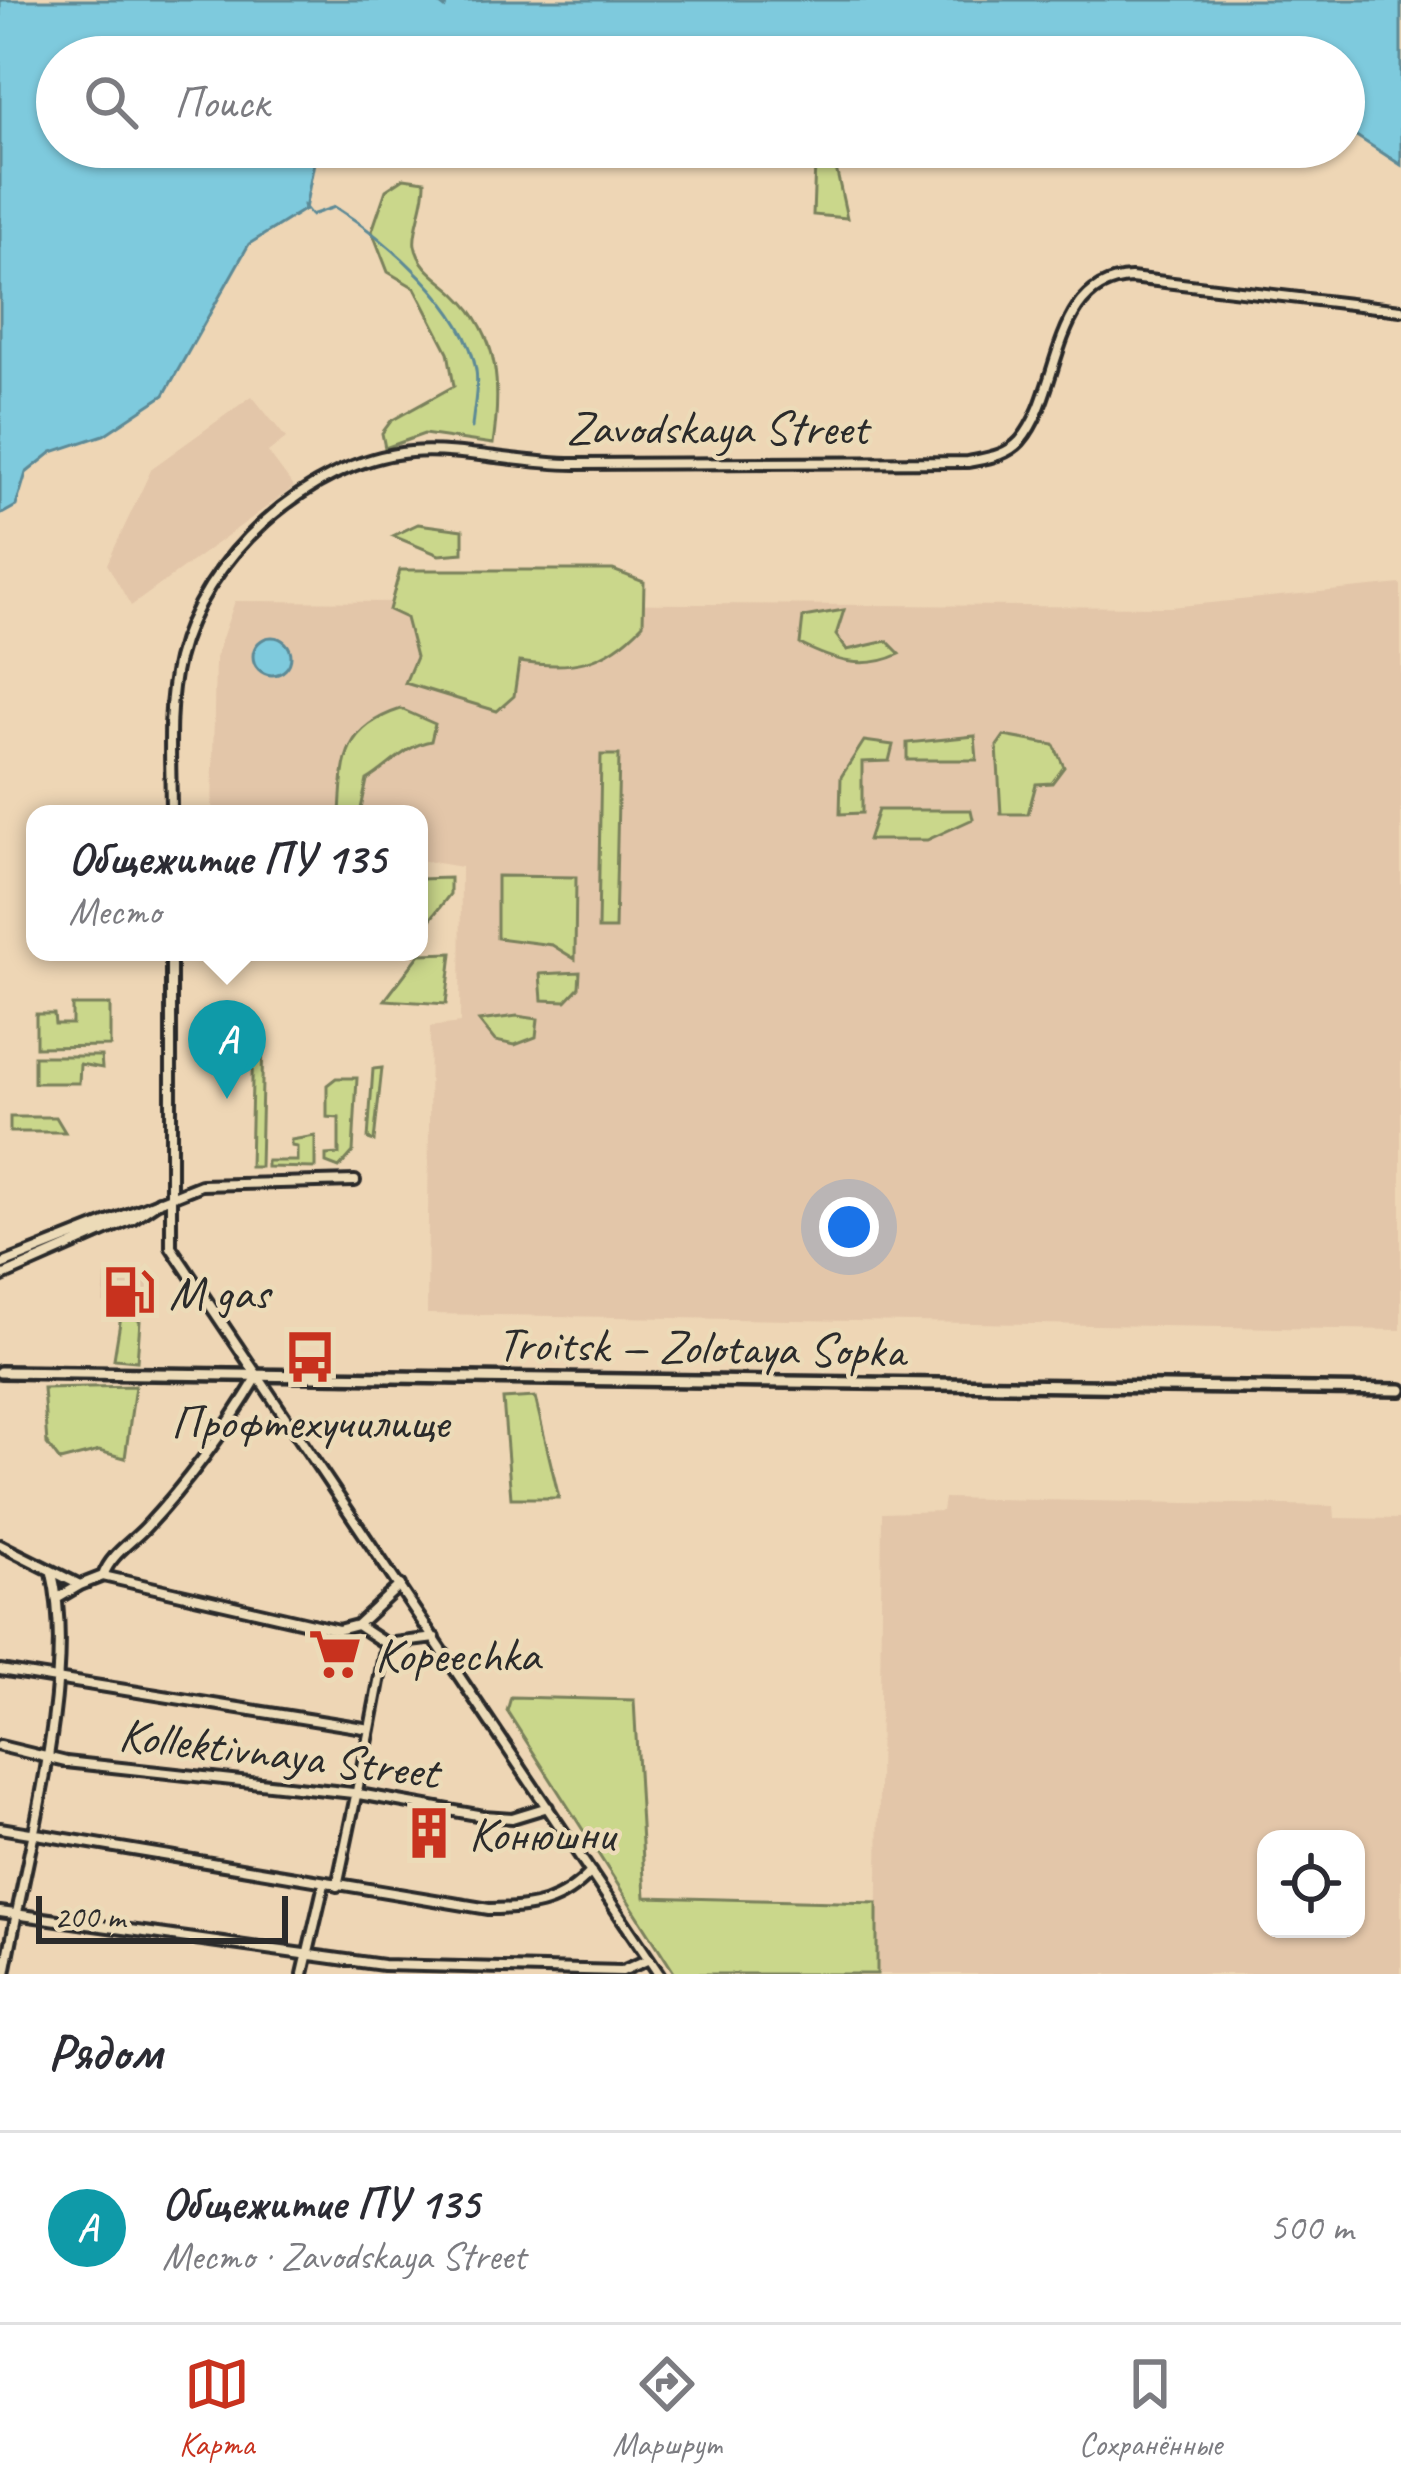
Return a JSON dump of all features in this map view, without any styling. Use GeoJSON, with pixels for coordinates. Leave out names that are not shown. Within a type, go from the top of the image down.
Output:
{"type":"FeatureCollection","features":[{"type":"Feature","properties":{"kind":"street","name":"Zavodskaya Street"},"geometry":{"type":"LineString","coordinates":[[171,805],[177,661],[197,607],[233,554],[260,527],[307,492],[371,461],[418,452],[554,464],[968,462],[997,457],[1019,442],[1072,318],[1084,297],[1106,281],[1131,278],[1401,310]]}},
{"type":"Feature","properties":{"kind":"street"},"geometry":{"type":"LineString","coordinates":[[171,961],[172,1247],[659,1974]]}},
{"type":"Feature","properties":{"kind":"street"},"geometry":{"type":"LineString","coordinates":[[0,1265],[201,1185],[355,1181]]}},
{"type":"Feature","properties":{"kind":"street"},"geometry":{"type":"LineString","coordinates":[[0,1277],[133,1219],[170,1194]]}},
{"type":"Feature","properties":{"kind":"street","name":"Troitsk — Zolotaya Sopka"},"geometry":{"type":"LineString","coordinates":[[0,1372],[1401,1390]]}},
{"type":"Feature","properties":{"kind":"street"},"geometry":{"type":"LineString","coordinates":[[103,1576],[106,1564],[146,1527],[212,1444],[258,1376]]}},
{"type":"Feature","properties":{"kind":"street"},"geometry":{"type":"LineString","coordinates":[[0,1545],[80,1585]]}},
{"type":"Feature","properties":{"kind":"street"},"geometry":{"type":"LineString","coordinates":[[5,1974],[58,1678],[58,1598],[51,1572]]}},
{"type":"Feature","properties":{"kind":"street"},"geometry":{"type":"LineString","coordinates":[[58,1598],[103,1576],[338,1630],[357,1625],[400,1586]]}},
{"type":"Feature","properties":{"kind":"street"},"geometry":{"type":"LineString","coordinates":[[357,1625],[386,1644],[435,1638]]}},
{"type":"Feature","properties":{"kind":"street"},"geometry":{"type":"LineString","coordinates":[[337,1886],[352,1793],[386,1644]]}},
{"type":"Feature","properties":{"kind":"street"},"geometry":{"type":"LineString","coordinates":[[0,1670],[370,1729]]}},
{"type":"Feature","properties":{"kind":"street","name":"Kollektivnaya Street"},"geometry":{"type":"LineString","coordinates":[[0,1746],[512,1818],[548,1807]]}},
{"type":"Feature","properties":{"kind":"street"},"geometry":{"type":"LineString","coordinates":[[0,1828],[489,1909],[528,1909],[568,1897],[592,1872]]}},
{"type":"Feature","properties":{"kind":"street"},"geometry":{"type":"LineString","coordinates":[[303,1974],[324,1884]]}},
{"type":"Feature","properties":{"kind":"street"},"geometry":{"type":"LineString","coordinates":[[0,1912],[383,1965],[622,1971],[649,1959]]}},
{"type":"Feature","properties":{"kind":"shaded area"},"geometry":{"type":"Polygon","coordinates":[[[252,396],[286,438],[268,452],[294,487],[131,606],[107,564],[152,468],[252,396]]]}},
{"type":"Feature","properties":{"kind":"shaded area"},"geometry":{"type":"Polygon","coordinates":[[[1401,584],[1401,1330],[427,1314],[430,1027],[460,1023],[461,867],[428,862],[428,805],[212,805],[215,658],[235,601],[1170,607],[1401,584]]]}},
{"type":"Feature","properties":{"kind":"shaded area"},"geometry":{"type":"Polygon","coordinates":[[[105,1275],[151,1279],[149,1307],[103,1303],[105,1275]]]}},
{"type":"Feature","properties":{"kind":"shaded area"},"geometry":{"type":"Polygon","coordinates":[[[944,1498],[1334,1506],[1335,1518],[1401,1519],[1401,1974],[877,1974],[882,1513],[942,1511],[944,1498]]]}},
{"type":"Feature","properties":{"kind":"green space"},"geometry":{"type":"Polygon","coordinates":[[[815,168],[836,168],[847,218],[813,215],[815,168]]]}},
{"type":"Feature","properties":{"kind":"green space"},"geometry":{"type":"Polygon","coordinates":[[[404,178],[425,181],[417,253],[471,311],[489,346],[497,403],[493,444],[424,434],[385,448],[382,433],[391,421],[454,386],[448,352],[415,288],[388,272],[372,231],[386,190],[404,178]]]}},
{"type":"Feature","properties":{"kind":"green space"},"geometry":{"type":"Polygon","coordinates":[[[418,524],[463,530],[463,553],[439,555],[393,536],[418,524]]]}},
{"type":"Feature","properties":{"kind":"green space"},"geometry":{"type":"Polygon","coordinates":[[[400,570],[613,570],[644,582],[643,624],[615,648],[587,661],[519,662],[514,696],[497,711],[405,683],[416,657],[406,618],[389,610],[400,570]]]}},
{"type":"Feature","properties":{"kind":"green space"},"geometry":{"type":"Polygon","coordinates":[[[844,610],[836,635],[847,650],[887,641],[900,654],[874,662],[849,662],[800,644],[803,617],[844,610]]]}},
{"type":"Feature","properties":{"kind":"green space"},"geometry":{"type":"Polygon","coordinates":[[[401,709],[435,724],[431,741],[406,752],[367,780],[362,805],[340,805],[349,748],[367,726],[401,709]]]}},
{"type":"Feature","properties":{"kind":"green space"},"geometry":{"type":"Polygon","coordinates":[[[975,736],[977,760],[907,760],[907,743],[975,736]]]}},
{"type":"Feature","properties":{"kind":"green space"},"geometry":{"type":"Polygon","coordinates":[[[1004,736],[1054,745],[1064,767],[1052,783],[1036,784],[1028,814],[1001,814],[997,746],[1004,736]]]}},
{"type":"Feature","properties":{"kind":"green space"},"geometry":{"type":"Polygon","coordinates":[[[864,741],[893,745],[889,761],[862,762],[862,813],[840,814],[841,777],[864,741]]]}},
{"type":"Feature","properties":{"kind":"green space"},"geometry":{"type":"Polygon","coordinates":[[[601,755],[619,755],[615,929],[598,929],[601,755]]]}},
{"type":"Feature","properties":{"kind":"green space"},"geometry":{"type":"Polygon","coordinates":[[[878,810],[971,810],[973,819],[927,840],[868,840],[878,810]]]}},
{"type":"Feature","properties":{"kind":"green space"},"geometry":{"type":"Polygon","coordinates":[[[497,876],[576,877],[575,959],[552,945],[497,938],[497,876]]]}},
{"type":"Feature","properties":{"kind":"green space"},"geometry":{"type":"Polygon","coordinates":[[[450,878],[450,894],[428,922],[428,879],[450,878]]]}},
{"type":"Feature","properties":{"kind":"green space"},"geometry":{"type":"Polygon","coordinates":[[[452,953],[446,1004],[385,1000],[415,961],[428,961],[428,954],[452,953]]]}},
{"type":"Feature","properties":{"kind":"green space"},"geometry":{"type":"Polygon","coordinates":[[[580,972],[579,987],[566,1001],[542,1000],[540,974],[580,972]]]}},
{"type":"Feature","properties":{"kind":"green space"},"geometry":{"type":"Polygon","coordinates":[[[72,1005],[110,1005],[110,1046],[36,1047],[36,1014],[54,1014],[55,1024],[72,1024],[72,1005]]]}},
{"type":"Feature","properties":{"kind":"green space"},"geometry":{"type":"Polygon","coordinates":[[[517,1016],[538,1019],[536,1037],[515,1045],[495,1041],[479,1021],[517,1016]]]}},
{"type":"Feature","properties":{"kind":"green space"},"geometry":{"type":"Polygon","coordinates":[[[253,1038],[263,1038],[260,1167],[250,1167],[253,1038]]]}},
{"type":"Feature","properties":{"kind":"green space"},"geometry":{"type":"Polygon","coordinates":[[[34,1056],[101,1056],[102,1068],[80,1064],[79,1083],[34,1083],[34,1056]]]}},
{"type":"Feature","properties":{"kind":"green space"},"geometry":{"type":"Polygon","coordinates":[[[382,1068],[374,1141],[368,1139],[373,1069],[382,1068]]]}},
{"type":"Feature","properties":{"kind":"green space"},"geometry":{"type":"Polygon","coordinates":[[[336,1078],[357,1078],[353,1152],[339,1168],[326,1163],[326,1155],[339,1154],[339,1118],[327,1117],[327,1085],[336,1078]]]}},
{"type":"Feature","properties":{"kind":"green space"},"geometry":{"type":"Polygon","coordinates":[[[10,1117],[56,1117],[65,1132],[10,1132],[10,1117]]]}},
{"type":"Feature","properties":{"kind":"green space"},"geometry":{"type":"Polygon","coordinates":[[[315,1136],[315,1168],[267,1167],[267,1161],[297,1161],[297,1147],[291,1146],[291,1140],[315,1136]]]}},
{"type":"Feature","properties":{"kind":"green space"},"geometry":{"type":"Polygon","coordinates":[[[123,1304],[140,1305],[133,1317],[140,1321],[137,1361],[114,1359],[123,1304]]]}},
{"type":"Feature","properties":{"kind":"green space"},"geometry":{"type":"Polygon","coordinates":[[[135,1386],[125,1458],[99,1451],[60,1461],[47,1444],[43,1388],[135,1386]]]}},
{"type":"Feature","properties":{"kind":"green space"},"geometry":{"type":"Polygon","coordinates":[[[535,1397],[559,1498],[511,1498],[503,1399],[535,1397]]]}},
{"type":"Feature","properties":{"kind":"green space"},"geometry":{"type":"Polygon","coordinates":[[[511,1697],[634,1700],[645,1897],[877,1903],[877,1974],[675,1974],[507,1711],[511,1697]]]}},
{"type":"Feature","properties":{"kind":"water"},"geometry":{"type":"Polygon","coordinates":[[[0,0],[435,0],[445,8],[447,2],[492,0],[1401,0],[1401,165],[1365,142],[1365,36],[36,36],[36,168],[313,168],[305,209],[249,244],[164,395],[104,435],[52,452],[26,473],[16,506],[0,515],[0,0]]]}},
{"type":"Feature","properties":{"kind":"water"},"geometry":{"type":"Polygon","coordinates":[[[272,637],[285,643],[291,656],[285,669],[272,675],[259,669],[253,656],[259,643],[272,637]]]}},
{"type":"Feature","properties":{"kind":"waterway"},"geometry":{"type":"LineString","coordinates":[[303,205],[311,215],[335,207],[399,256],[440,299],[457,322],[476,370],[472,428]]}},
{"type":"Feature","properties":{"kind":"place","name":"Общежитие ПУ 135"},"geometry":{"type":"Point","coordinates":[227,1099]}},
{"type":"Feature","properties":{"kind":"place","name":"M gas"},"geometry":{"type":"Point","coordinates":[129,1292]}},
{"type":"Feature","properties":{"kind":"place","name":"Профтехучилище"},"geometry":{"type":"Point","coordinates":[310,1357]}},
{"type":"Feature","properties":{"kind":"place","name":"Kopeechka"},"geometry":{"type":"Point","coordinates":[335,1654]}},
{"type":"Feature","properties":{"kind":"place","name":"Конюшни"},"geometry":{"type":"Point","coordinates":[429,1833]}}]}
